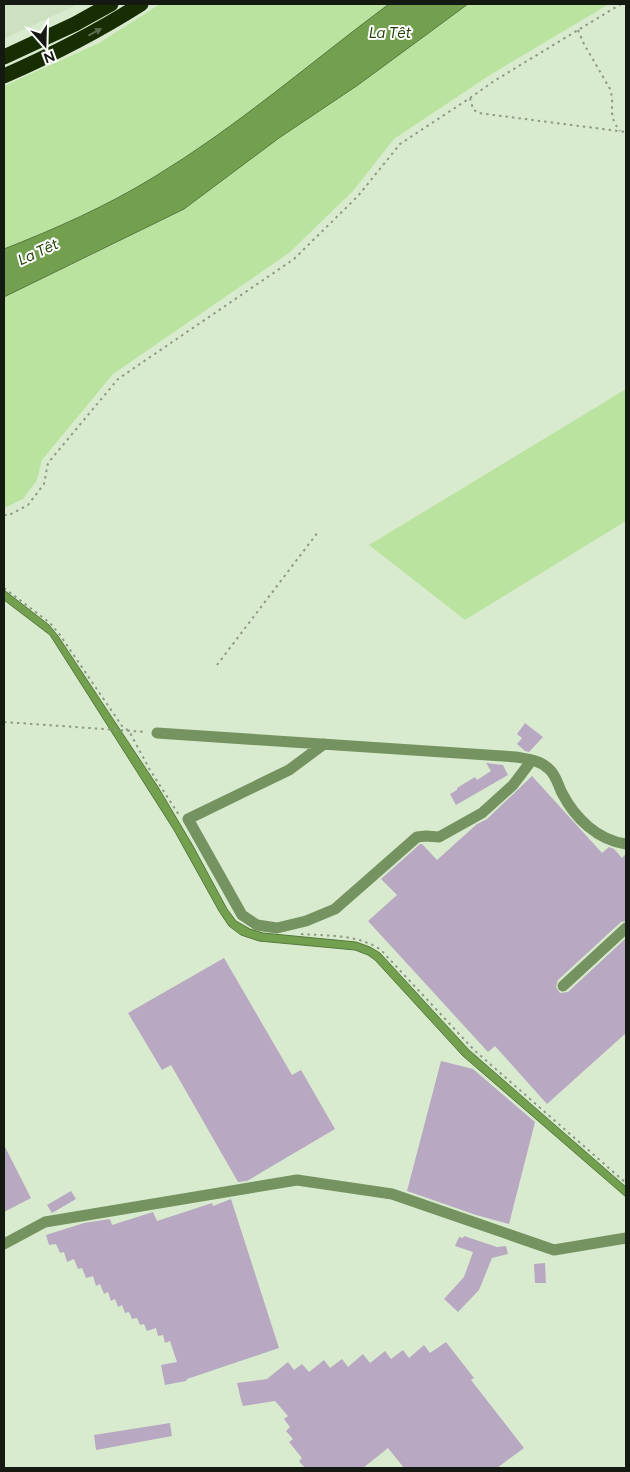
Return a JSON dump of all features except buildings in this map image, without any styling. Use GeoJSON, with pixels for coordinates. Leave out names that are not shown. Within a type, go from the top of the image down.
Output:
{"type":"FeatureCollection","features":[{"type":"Feature","properties":{"kind":"highway"},"geometry":{"type":"LineString","coordinates":[[4,57],[75,24],[111,4]]}},
{"type":"Feature","properties":{"kind":"highway"},"geometry":{"type":"LineString","coordinates":[[4,76],[103,28],[141,4]]}},
{"type":"Feature","properties":{"kind":"street"},"geometry":{"type":"LineString","coordinates":[[157,733],[507,756],[532,760],[541,763],[549,769],[569,805],[594,832],[616,842],[626,844]]}},
{"type":"Feature","properties":{"kind":"street"},"geometry":{"type":"LineString","coordinates":[[324,744],[289,770],[188,819],[242,915],[258,925],[277,928],[306,921],[335,908],[417,837],[439,837],[482,813],[513,785],[532,760]]}},
{"type":"Feature","properties":{"kind":"street"},"geometry":{"type":"LineString","coordinates":[[563,986],[626,928]]}},
{"type":"Feature","properties":{"kind":"street"},"geometry":{"type":"LineString","coordinates":[[4,1244],[45,1222],[297,1180],[392,1194],[554,1250],[626,1238]]}},
{"type":"Feature","properties":{"kind":"path"},"geometry":{"type":"LineString","coordinates":[[4,516],[28,504],[44,484],[48,463],[118,379],[294,259],[358,196],[400,144],[494,81],[621,4]]}},
{"type":"Feature","properties":{"kind":"path"},"geometry":{"type":"LineString","coordinates":[[578,30],[610,89],[613,97],[611,113],[613,122],[620,131]]}},
{"type":"Feature","properties":{"kind":"path"},"geometry":{"type":"LineString","coordinates":[[470,98],[473,109],[478,113],[626,132]]}},
{"type":"Feature","properties":{"kind":"path"},"geometry":{"type":"LineString","coordinates":[[217,665],[318,532]]}},
{"type":"Feature","properties":{"kind":"path"},"geometry":{"type":"LineString","coordinates":[[4,588],[50,623],[60,635],[122,726],[128,731],[179,816]]}},
{"type":"Feature","properties":{"kind":"path"},"geometry":{"type":"LineString","coordinates":[[4,722],[157,733]]}},
{"type":"Feature","properties":{"kind":"path"},"geometry":{"type":"LineString","coordinates":[[294,933],[350,938],[373,945],[387,955],[474,1050],[626,1183]]}},
{"type":"Feature","properties":{"kind":"shaded area"},"geometry":{"type":"Polygon","coordinates":[[[4,4],[78,4],[4,39],[4,4]]]}},
{"type":"Feature","properties":{"kind":"shaded area"},"geometry":{"type":"Polygon","coordinates":[[[160,4],[389,4],[245,116],[185,158],[136,188],[99,207],[4,249],[4,86],[99,43],[160,4]]]}},
{"type":"Feature","properties":{"kind":"shaded area"},"geometry":{"type":"Polygon","coordinates":[[[468,4],[609,4],[490,75],[394,139],[353,191],[289,253],[113,374],[42,460],[37,480],[23,499],[4,508],[4,297],[114,244],[358,85],[468,4]]]}},
{"type":"Feature","properties":{"kind":"shaded area"},"geometry":{"type":"Polygon","coordinates":[[[626,389],[626,521],[465,620],[369,545],[626,389]]]}},
{"type":"Feature","properties":{"kind":"water","name":"La Têt"},"geometry":{"type":"Polygon","coordinates":[[[389,4],[468,4],[358,85],[279,138],[184,209],[4,297],[4,249],[99,207],[136,188],[185,158],[244,116],[389,4]]]}},
{"type":"Feature","properties":{"kind":"water"},"geometry":{"type":"Polygon","coordinates":[[[4,590],[49,625],[58,636],[158,787],[227,909],[236,921],[250,929],[263,933],[356,942],[380,953],[469,1050],[626,1187],[626,1197],[463,1056],[375,960],[368,955],[355,950],[259,941],[241,935],[229,926],[174,830],[50,635],[4,600],[4,590]]]}}]}
